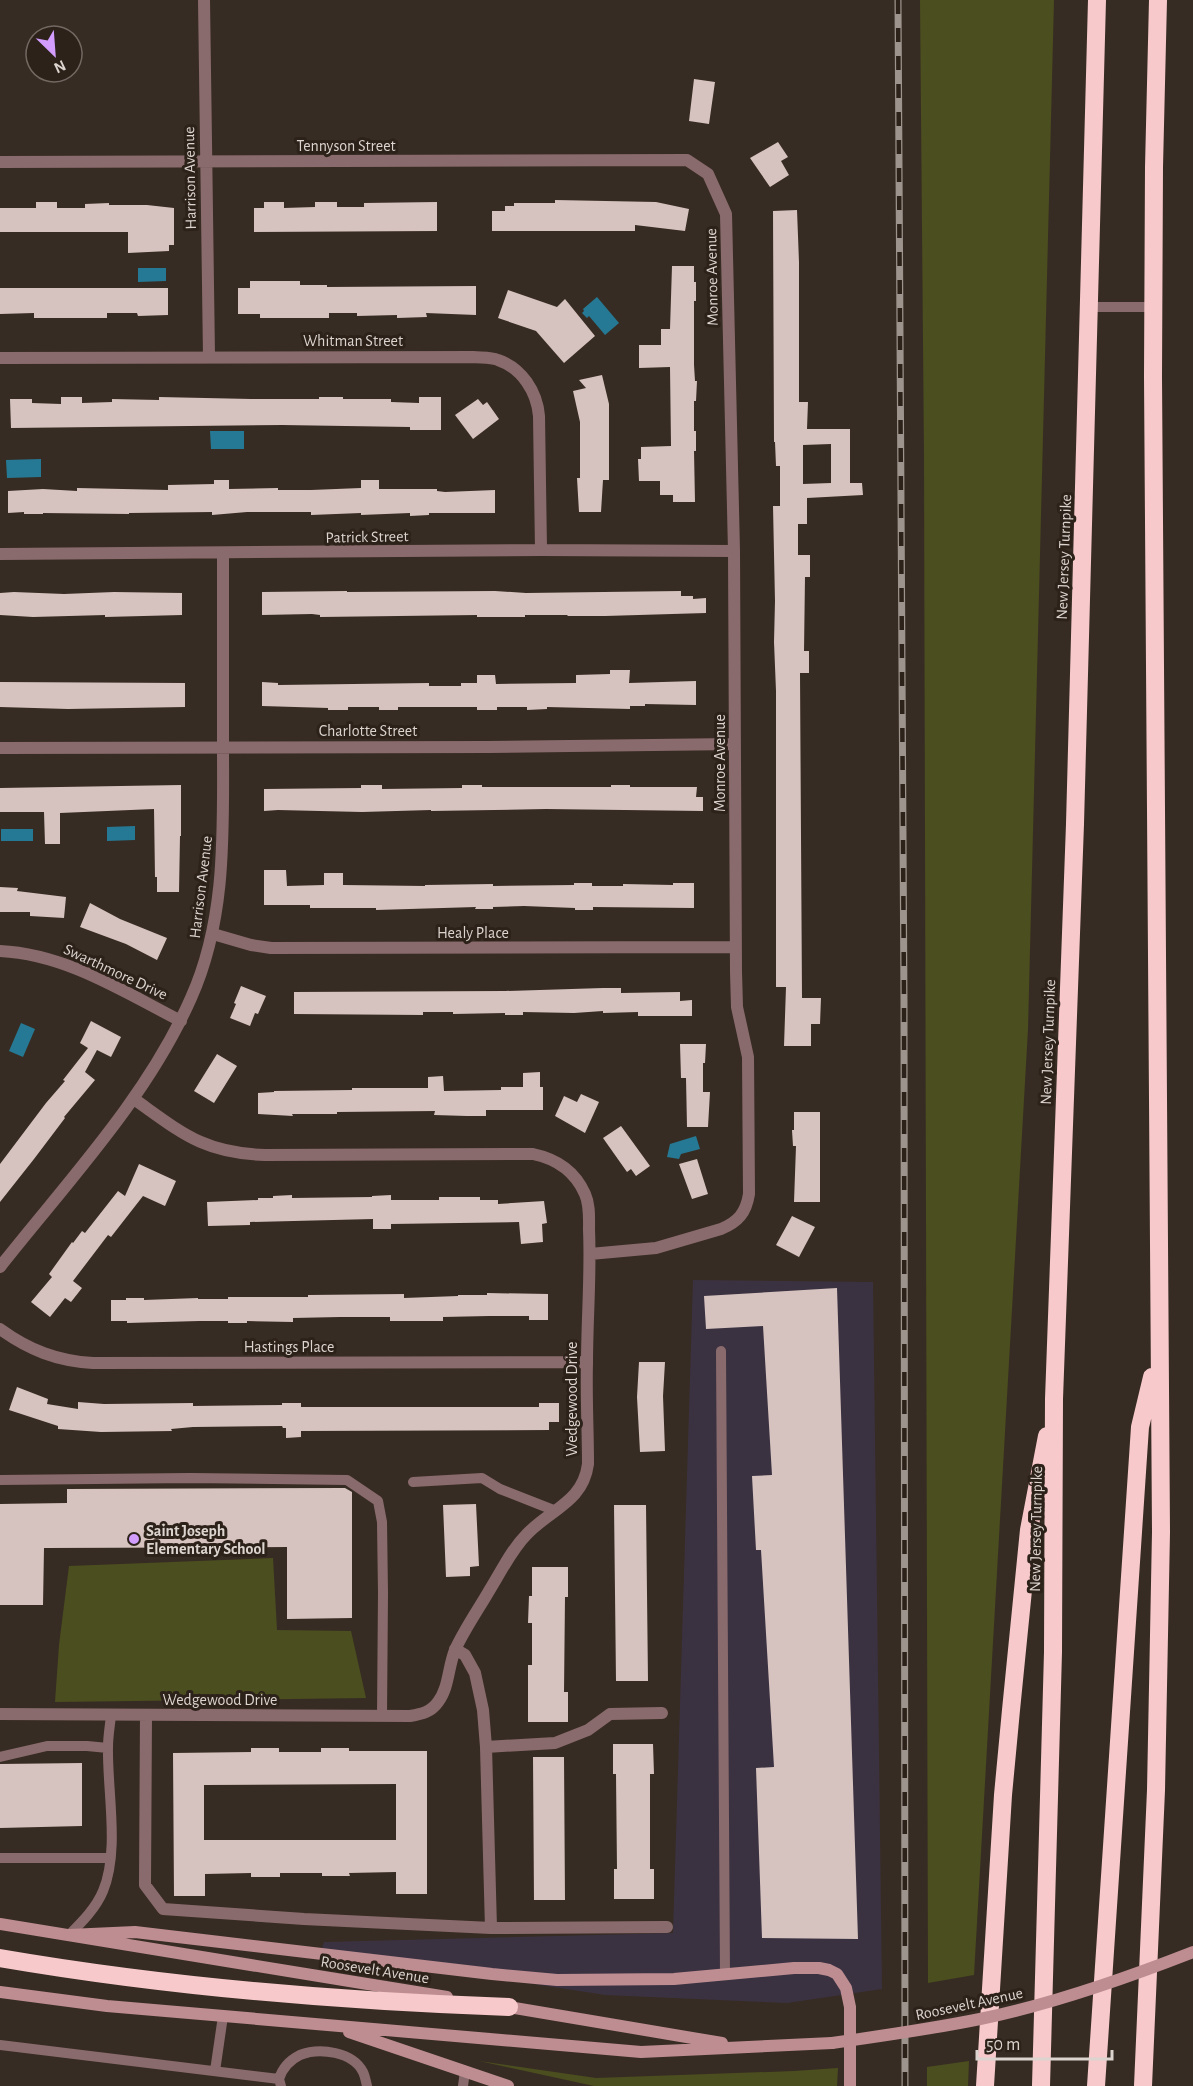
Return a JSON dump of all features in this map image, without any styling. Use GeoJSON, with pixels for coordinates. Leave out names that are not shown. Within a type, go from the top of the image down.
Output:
{"type":"FeatureCollection","features":[{"type":"Feature","properties":{"kind":"highway","name":"New Jersey Turnpike"},"geometry":{"type":"LineString","coordinates":[[1041,2086],[1053,1652],[1054,1399],[1075,824],[1097,0]]}},
{"type":"Feature","properties":{"kind":"highway"},"geometry":{"type":"LineString","coordinates":[[1143,2086],[1156,1802],[1161,1532],[1153,307],[1158,0]]}},
{"type":"Feature","properties":{"kind":"highway"},"geometry":{"type":"LineString","coordinates":[[1096,2086],[1140,1427],[1159,1352]]}},
{"type":"Feature","properties":{"kind":"highway"},"geometry":{"type":"LineString","coordinates":[[986,2086],[1003,1795],[1011,1710],[1029,1530],[1054,1399]]}},
{"type":"Feature","properties":{"kind":"highway"},"geometry":{"type":"LineString","coordinates":[[0,1958],[214,1988],[401,2004],[509,2007]]}},
{"type":"Feature","properties":{"kind":"main road","name":"Roosevelt Avenue"},"geometry":{"type":"LineString","coordinates":[[0,1924],[744,2046]]}},
{"type":"Feature","properties":{"kind":"main road"},"geometry":{"type":"LineString","coordinates":[[69,1935],[135,1932],[557,1980],[633,1980],[725,1975],[807,1967],[829,1970],[837,1974],[846,1988],[850,2007],[850,2086]]}},
{"type":"Feature","properties":{"kind":"main road","name":"Roosevelt Avenue"},"geometry":{"type":"LineString","coordinates":[[0,1992],[107,2006],[641,2052],[832,2043],[910,2032],[1002,2014],[1052,2001],[1125,1978],[1193,1952]]}},
{"type":"Feature","properties":{"kind":"main road"},"geometry":{"type":"LineString","coordinates":[[328,2025],[508,2086]]}},
{"type":"Feature","properties":{"kind":"street","name":"Harrison Avenue"},"geometry":{"type":"LineString","coordinates":[[204,0],[209,356]]}},
{"type":"Feature","properties":{"kind":"street","name":"Tennyson Street"},"geometry":{"type":"LineString","coordinates":[[0,162],[687,160],[691,162]]}},
{"type":"Feature","properties":{"kind":"street","name":"Monroe Avenue"},"geometry":{"type":"LineString","coordinates":[[590,1254],[641,1250],[682,1241],[730,1225],[742,1216],[748,1203],[748,1073],[746,1049],[737,1007],[735,947],[734,551],[726,214],[708,174],[691,162]]}},
{"type":"Feature","properties":{"kind":"street","name":"Whitman Street"},"geometry":{"type":"LineString","coordinates":[[0,358],[473,357],[498,360],[517,372],[529,385],[538,409],[541,550]]}},
{"type":"Feature","properties":{"kind":"street","name":"Patrick Street"},"geometry":{"type":"LineString","coordinates":[[0,554],[734,551]]}},
{"type":"Feature","properties":{"kind":"street","name":"Harrison Avenue"},"geometry":{"type":"LineString","coordinates":[[0,1267],[134,1099],[181,1020],[201,974],[213,934],[224,836],[223,554]]}},
{"type":"Feature","properties":{"kind":"street","name":"Charlotte Street"},"geometry":{"type":"LineString","coordinates":[[0,748],[735,744]]}},
{"type":"Feature","properties":{"kind":"street","name":"Healy Place"},"geometry":{"type":"LineString","coordinates":[[213,934],[271,948],[735,947]]}},
{"type":"Feature","properties":{"kind":"street","name":"Swarthmore Drive"},"geometry":{"type":"LineString","coordinates":[[0,951],[32,955],[71,966],[181,1020]]}},
{"type":"Feature","properties":{"kind":"street","name":"Wedgewood Drive"},"geometry":{"type":"LineString","coordinates":[[0,1714],[410,1716],[423,1714],[431,1710],[443,1695],[455,1649],[517,1546],[527,1534],[573,1498],[587,1475],[586,1362],[590,1254],[588,1203],[576,1178],[562,1165],[554,1160],[533,1154],[244,1155],[215,1148],[192,1139],[134,1099]]}},
{"type":"Feature","properties":{"kind":"street","name":"Hastings Place"},"geometry":{"type":"LineString","coordinates":[[0,1329],[18,1342],[42,1354],[93,1363],[586,1362]]}},
{"type":"Feature","properties":{"kind":"street"},"geometry":{"type":"LineString","coordinates":[[455,1649],[465,1655],[475,1673],[483,1710],[491,1928]]}},
{"type":"Feature","properties":{"kind":"street"},"geometry":{"type":"LineString","coordinates":[[486,1747],[555,1743],[588,1730],[610,1714],[662,1713]]}},
{"type":"Feature","properties":{"kind":"street"},"geometry":{"type":"LineString","coordinates":[[146,1715],[145,1885],[163,1909],[491,1928],[667,1927]]}},
{"type":"Feature","properties":{"kind":"lane"},"geometry":{"type":"LineString","coordinates":[[1090,306],[1153,307]]}},
{"type":"Feature","properties":{"kind":"lane"},"geometry":{"type":"LineString","coordinates":[[721,1351],[725,1975]]}},
{"type":"Feature","properties":{"kind":"lane"},"geometry":{"type":"LineString","coordinates":[[0,1480],[190,1478],[347,1480],[378,1501],[382,1522],[382,1716]]}},
{"type":"Feature","properties":{"kind":"lane"},"geometry":{"type":"LineString","coordinates":[[413,1482],[482,1478],[500,1489],[556,1511]]}},
{"type":"Feature","properties":{"kind":"lane"},"geometry":{"type":"LineString","coordinates":[[69,1935],[81,1923],[102,1892],[107,1880],[110,1858],[108,1748],[111,1715]]}},
{"type":"Feature","properties":{"kind":"lane"},"geometry":{"type":"LineString","coordinates":[[0,1757],[47,1746],[108,1748]]}},
{"type":"Feature","properties":{"kind":"lane"},"geometry":{"type":"LineString","coordinates":[[0,1858],[110,1858]]}},
{"type":"Feature","properties":{"kind":"lane"},"geometry":{"type":"LineString","coordinates":[[215,2071],[223,2016]]}},
{"type":"Feature","properties":{"kind":"lane"},"geometry":{"type":"LineString","coordinates":[[0,2045],[215,2071],[280,2083],[283,2068],[300,2055],[326,2051],[348,2057],[363,2071],[367,2086]]}},
{"type":"Feature","properties":{"kind":"lane"},"geometry":{"type":"LineString","coordinates":[[463,2086],[465,2071]]}},
{"type":"Feature","properties":{"kind":"shaded area"},"geometry":{"type":"Polygon","coordinates":[[[693,1280],[873,1282],[882,1989],[787,2003],[605,1995],[321,1951],[324,1942],[673,1933],[693,1280]]]}},
{"type":"Feature","properties":{"kind":"green space"},"geometry":{"type":"Polygon","coordinates":[[[920,0],[1054,0],[1028,1029],[974,1975],[928,1983],[924,455],[920,0]]]}},
{"type":"Feature","properties":{"kind":"green space"},"geometry":{"type":"Polygon","coordinates":[[[273,1558],[277,1630],[351,1631],[366,1698],[55,1702],[59,1645],[69,1566],[273,1558]]]}},
{"type":"Feature","properties":{"kind":"green space"},"geometry":{"type":"Polygon","coordinates":[[[479,2061],[596,2078],[838,2068],[837,2086],[594,2086],[479,2061]]]}},
{"type":"Feature","properties":{"kind":"green space"},"geometry":{"type":"Polygon","coordinates":[[[969,2061],[968,2086],[927,2086],[927,2067],[969,2061]]]}},
{"type":"Feature","properties":{"kind":"water"},"geometry":{"type":"Polygon","coordinates":[[[138,268],[166,268],[166,281],[138,282],[138,268]]]}},
{"type":"Feature","properties":{"kind":"water"},"geometry":{"type":"Polygon","coordinates":[[[597,297],[619,323],[605,335],[589,316],[587,318],[582,313],[583,309],[597,297]]]}},
{"type":"Feature","properties":{"kind":"water"},"geometry":{"type":"Polygon","coordinates":[[[210,431],[244,431],[244,449],[211,449],[210,431]]]}},
{"type":"Feature","properties":{"kind":"water"},"geometry":{"type":"Polygon","coordinates":[[[41,459],[41,477],[7,478],[6,460],[41,459]]]}},
{"type":"Feature","properties":{"kind":"water"},"geometry":{"type":"Polygon","coordinates":[[[135,826],[135,840],[107,841],[107,827],[135,826]]]}},
{"type":"Feature","properties":{"kind":"water"},"geometry":{"type":"Polygon","coordinates":[[[1,829],[33,829],[33,841],[1,841],[1,829]]]}},
{"type":"Feature","properties":{"kind":"water"},"geometry":{"type":"Polygon","coordinates":[[[21,1023],[35,1029],[23,1057],[9,1051],[21,1023]]]}},
{"type":"Feature","properties":{"kind":"water"},"geometry":{"type":"Polygon","coordinates":[[[696,1136],[700,1149],[681,1154],[679,1159],[667,1157],[670,1144],[696,1136]]]}},
{"type":"Feature","properties":{"kind":"building"},"geometry":{"type":"Polygon","coordinates":[[[694,79],[715,82],[709,124],[689,121],[694,79]]]}},
{"type":"Feature","properties":{"kind":"building"},"geometry":{"type":"Polygon","coordinates":[[[778,142],[788,157],[781,161],[789,175],[770,187],[750,158],[778,142]]]}},
{"type":"Feature","properties":{"kind":"building"},"geometry":{"type":"Polygon","coordinates":[[[555,200],[656,202],[689,209],[685,231],[635,225],[635,231],[492,231],[492,211],[505,211],[505,206],[514,206],[514,203],[555,203],[555,200]]]}},
{"type":"Feature","properties":{"kind":"building"},"geometry":{"type":"Polygon","coordinates":[[[36,202],[57,202],[57,208],[85,208],[85,204],[109,203],[109,205],[174,208],[174,245],[169,245],[169,251],[128,253],[128,232],[0,232],[0,208],[36,208],[36,202]]]}},
{"type":"Feature","properties":{"kind":"building"},"geometry":{"type":"Polygon","coordinates":[[[264,202],[284,202],[284,208],[315,207],[315,202],[337,202],[337,207],[364,207],[364,203],[437,202],[437,231],[254,232],[254,208],[264,208],[264,202]]]}},
{"type":"Feature","properties":{"kind":"building"},"geometry":{"type":"Polygon","coordinates":[[[797,210],[799,402],[808,402],[807,429],[850,429],[850,483],[862,483],[863,495],[807,498],[807,524],[798,524],[798,555],[810,555],[810,577],[805,577],[804,651],[809,651],[809,673],[800,673],[802,998],[821,998],[820,1024],[811,1024],[811,1046],[784,1046],[786,987],[776,987],[776,691],[773,506],[780,506],[780,466],[776,466],[774,442],[773,211],[797,210]],[[831,444],[803,445],[803,484],[831,483],[831,444]]]}},
{"type":"Feature","properties":{"kind":"building"},"geometry":{"type":"Polygon","coordinates":[[[672,266],[694,266],[694,282],[696,282],[696,301],[694,301],[694,365],[695,381],[697,381],[696,401],[694,401],[695,502],[673,502],[673,495],[660,495],[660,481],[639,481],[638,459],[641,459],[641,447],[671,446],[670,367],[639,368],[639,345],[661,345],[661,329],[670,329],[672,266]]]}},
{"type":"Feature","properties":{"kind":"building"},"geometry":{"type":"Polygon","coordinates":[[[250,281],[300,281],[300,285],[327,285],[327,287],[476,286],[476,315],[426,313],[427,317],[397,318],[397,315],[357,316],[357,313],[329,313],[329,318],[260,318],[260,314],[238,314],[238,288],[250,288],[250,281]]]}},
{"type":"Feature","properties":{"kind":"building"},"geometry":{"type":"Polygon","coordinates":[[[0,288],[168,288],[168,315],[138,316],[137,313],[107,313],[107,318],[34,318],[34,313],[0,314],[0,288]]]}},
{"type":"Feature","properties":{"kind":"building"},"geometry":{"type":"Polygon","coordinates":[[[508,290],[557,307],[565,299],[595,336],[564,363],[536,331],[498,318],[508,290]]]}},
{"type":"Feature","properties":{"kind":"building"},"geometry":{"type":"Polygon","coordinates":[[[602,375],[609,404],[609,480],[603,480],[601,512],[579,512],[577,478],[580,478],[580,422],[573,391],[586,388],[579,380],[602,375]]]}},
{"type":"Feature","properties":{"kind":"building"},"geometry":{"type":"Polygon","coordinates":[[[61,397],[82,397],[82,403],[112,402],[112,399],[159,400],[159,397],[319,399],[319,397],[343,397],[343,399],[391,399],[391,402],[419,403],[419,397],[441,397],[441,430],[410,430],[410,427],[282,425],[11,428],[10,399],[32,399],[32,403],[61,404],[61,397]]]}},
{"type":"Feature","properties":{"kind":"building"},"geometry":{"type":"Polygon","coordinates":[[[478,399],[483,405],[487,402],[499,419],[473,439],[455,415],[478,399]]]}},
{"type":"Feature","properties":{"kind":"building"},"geometry":{"type":"Polygon","coordinates":[[[214,480],[229,480],[229,489],[361,488],[361,480],[379,480],[379,489],[437,489],[437,491],[445,492],[495,490],[495,513],[429,513],[429,515],[410,516],[410,513],[311,515],[311,512],[247,512],[212,515],[212,512],[8,513],[8,491],[43,489],[77,491],[77,488],[168,490],[168,485],[214,484],[214,480]]]}},
{"type":"Feature","properties":{"kind":"building"},"geometry":{"type":"Polygon","coordinates":[[[681,591],[681,596],[693,596],[693,599],[706,598],[706,613],[605,616],[525,615],[525,617],[262,615],[262,592],[526,593],[681,591]]]}},
{"type":"Feature","properties":{"kind":"building"},"geometry":{"type":"Polygon","coordinates":[[[0,593],[182,593],[182,615],[33,617],[0,615],[0,593]]]}},
{"type":"Feature","properties":{"kind":"building"},"geometry":{"type":"Polygon","coordinates":[[[610,670],[630,670],[629,683],[696,681],[696,705],[645,704],[645,706],[630,706],[630,709],[547,707],[547,709],[527,710],[527,707],[477,710],[477,707],[398,707],[398,710],[379,710],[379,707],[348,707],[348,710],[328,710],[328,708],[262,706],[262,682],[278,683],[278,685],[429,683],[429,686],[461,686],[461,683],[477,683],[477,675],[495,675],[496,684],[576,683],[576,675],[610,674],[610,670]]]}},
{"type":"Feature","properties":{"kind":"building"},"geometry":{"type":"Polygon","coordinates":[[[0,682],[185,683],[185,707],[68,709],[0,707],[0,682]]]}},
{"type":"Feature","properties":{"kind":"building"},"geometry":{"type":"Polygon","coordinates":[[[181,785],[179,892],[157,892],[154,809],[60,813],[60,844],[45,844],[44,812],[0,812],[0,788],[181,785]]]}},
{"type":"Feature","properties":{"kind":"building"},"geometry":{"type":"Polygon","coordinates":[[[361,785],[382,785],[382,789],[462,788],[462,785],[482,785],[482,787],[630,785],[630,787],[697,787],[696,797],[703,797],[703,811],[546,809],[264,811],[264,789],[361,788],[361,785]]]}},
{"type":"Feature","properties":{"kind":"building"},"geometry":{"type":"Polygon","coordinates":[[[264,870],[286,870],[287,886],[324,885],[324,873],[343,873],[343,885],[493,884],[493,886],[592,883],[592,886],[623,886],[623,884],[694,883],[694,908],[593,907],[593,910],[575,910],[575,908],[524,906],[493,907],[493,909],[475,909],[476,907],[376,910],[376,908],[310,908],[310,905],[264,905],[264,870]]]}},
{"type":"Feature","properties":{"kind":"building"},"geometry":{"type":"Polygon","coordinates":[[[0,887],[66,897],[64,918],[30,916],[30,912],[0,912],[0,887]]]}},
{"type":"Feature","properties":{"kind":"building"},"geometry":{"type":"Polygon","coordinates":[[[90,903],[120,919],[167,938],[157,960],[126,944],[80,927],[90,903]]]}},
{"type":"Feature","properties":{"kind":"building"},"geometry":{"type":"Polygon","coordinates":[[[241,986],[266,996],[250,1026],[230,1018],[241,986]]]}},
{"type":"Feature","properties":{"kind":"building"},"geometry":{"type":"Polygon","coordinates":[[[621,988],[621,993],[680,992],[680,1001],[692,1000],[692,1016],[638,1016],[638,1012],[603,1013],[603,1011],[523,1012],[523,1015],[453,1014],[453,1012],[423,1012],[423,1015],[294,1014],[294,992],[621,988]]]}},
{"type":"Feature","properties":{"kind":"building"},"geometry":{"type":"Polygon","coordinates":[[[91,1021],[121,1037],[111,1057],[97,1050],[85,1072],[95,1080],[0,1202],[0,1164],[88,1048],[80,1043],[91,1021]]]}},
{"type":"Feature","properties":{"kind":"building"},"geometry":{"type":"Polygon","coordinates":[[[680,1044],[706,1044],[705,1063],[703,1063],[703,1092],[710,1092],[708,1127],[687,1127],[686,1078],[681,1078],[680,1044]]]}},
{"type":"Feature","properties":{"kind":"building"},"geometry":{"type":"Polygon","coordinates":[[[217,1054],[237,1066],[214,1103],[194,1091],[217,1054]]]}},
{"type":"Feature","properties":{"kind":"building"},"geometry":{"type":"Polygon","coordinates":[[[540,1072],[540,1087],[543,1087],[543,1110],[486,1110],[486,1116],[434,1115],[435,1111],[337,1112],[337,1114],[292,1114],[293,1116],[258,1114],[258,1093],[352,1090],[352,1088],[428,1088],[428,1077],[443,1076],[444,1091],[501,1090],[501,1087],[523,1087],[523,1073],[540,1072]]]}},
{"type":"Feature","properties":{"kind":"building"},"geometry":{"type":"Polygon","coordinates":[[[581,1094],[599,1102],[585,1133],[555,1116],[564,1096],[577,1102],[581,1094]]]}},
{"type":"Feature","properties":{"kind":"building"},"geometry":{"type":"Polygon","coordinates":[[[794,1112],[820,1112],[820,1202],[794,1202],[796,1146],[793,1146],[792,1130],[794,1130],[794,1112]]]}},
{"type":"Feature","properties":{"kind":"building"},"geometry":{"type":"Polygon","coordinates":[[[621,1126],[650,1166],[636,1176],[631,1169],[627,1172],[603,1138],[621,1126]]]}},
{"type":"Feature","properties":{"kind":"building"},"geometry":{"type":"Polygon","coordinates":[[[697,1159],[708,1194],[692,1199],[679,1164],[697,1159]]]}},
{"type":"Feature","properties":{"kind":"building"},"geometry":{"type":"Polygon","coordinates":[[[139,1164],[176,1181],[165,1206],[143,1196],[111,1237],[108,1235],[73,1281],[82,1288],[71,1302],[65,1298],[50,1317],[31,1302],[52,1277],[49,1274],[72,1242],[82,1231],[85,1233],[118,1191],[125,1196],[139,1164]]]}},
{"type":"Feature","properties":{"kind":"building"},"geometry":{"type":"Polygon","coordinates":[[[292,1195],[292,1198],[391,1195],[391,1200],[480,1197],[480,1200],[498,1200],[498,1204],[544,1201],[547,1223],[542,1224],[543,1242],[521,1244],[519,1222],[391,1224],[391,1229],[373,1229],[373,1219],[250,1222],[250,1225],[208,1226],[207,1202],[258,1200],[258,1198],[292,1195]]]}},
{"type":"Feature","properties":{"kind":"building"},"geometry":{"type":"Polygon","coordinates":[[[792,1216],[815,1227],[799,1257],[776,1245],[792,1216]]]}},
{"type":"Feature","properties":{"kind":"building"},"geometry":{"type":"Polygon","coordinates":[[[837,1288],[858,1939],[762,1938],[756,1768],[774,1767],[761,1550],[756,1550],[752,1476],[772,1475],[763,1326],[706,1329],[704,1296],[837,1288]]]}},
{"type":"Feature","properties":{"kind":"building"},"geometry":{"type":"Polygon","coordinates":[[[487,1293],[548,1294],[548,1320],[529,1320],[529,1316],[489,1316],[443,1317],[443,1321],[390,1321],[390,1317],[340,1317],[293,1318],[293,1322],[247,1321],[247,1323],[111,1321],[111,1300],[126,1300],[126,1298],[144,1298],[144,1300],[228,1299],[228,1297],[404,1294],[404,1298],[487,1295],[487,1293]]]}},
{"type":"Feature","properties":{"kind":"building"},"geometry":{"type":"Polygon","coordinates":[[[639,1362],[665,1362],[663,1396],[665,1451],[640,1452],[637,1397],[639,1362]]]}},
{"type":"Feature","properties":{"kind":"building"},"geometry":{"type":"Polygon","coordinates":[[[17,1387],[48,1399],[47,1404],[78,1409],[78,1402],[193,1403],[193,1406],[301,1403],[301,1407],[539,1407],[539,1403],[559,1403],[559,1422],[549,1422],[549,1430],[301,1431],[301,1437],[286,1438],[286,1428],[282,1426],[193,1427],[171,1429],[172,1431],[101,1432],[58,1429],[58,1426],[9,1410],[17,1387]]]}},
{"type":"Feature","properties":{"kind":"building"},"geometry":{"type":"Polygon","coordinates":[[[345,1488],[352,1492],[352,1618],[287,1619],[287,1547],[44,1548],[43,1605],[0,1605],[0,1504],[67,1503],[67,1489],[345,1488]]]}},
{"type":"Feature","properties":{"kind":"building"},"geometry":{"type":"Polygon","coordinates":[[[476,1504],[479,1566],[470,1567],[470,1576],[446,1577],[443,1505],[476,1504]]]}},
{"type":"Feature","properties":{"kind":"building"},"geometry":{"type":"Polygon","coordinates":[[[614,1505],[646,1505],[648,1681],[616,1681],[614,1505]]]}},
{"type":"Feature","properties":{"kind":"building"},"geometry":{"type":"Polygon","coordinates":[[[532,1567],[568,1567],[568,1597],[565,1597],[564,1692],[568,1692],[568,1722],[528,1722],[528,1665],[532,1665],[532,1623],[528,1623],[529,1596],[532,1596],[532,1567]]]}},
{"type":"Feature","properties":{"kind":"building"},"geometry":{"type":"Polygon","coordinates":[[[613,1744],[653,1744],[654,1774],[650,1774],[650,1869],[654,1869],[654,1899],[614,1899],[614,1869],[617,1869],[616,1774],[613,1774],[613,1744]]]}},
{"type":"Feature","properties":{"kind":"building"},"geometry":{"type":"Polygon","coordinates":[[[251,1748],[279,1748],[279,1752],[321,1752],[321,1748],[349,1748],[349,1751],[427,1751],[427,1894],[396,1894],[396,1872],[349,1873],[350,1876],[280,1873],[280,1877],[251,1877],[251,1873],[205,1874],[205,1896],[174,1896],[173,1753],[251,1752],[251,1748]],[[396,1784],[204,1785],[204,1840],[396,1840],[396,1784]]]}},
{"type":"Feature","properties":{"kind":"building"},"geometry":{"type":"Polygon","coordinates":[[[533,1757],[564,1757],[565,1900],[534,1900],[533,1757]]]}},
{"type":"Feature","properties":{"kind":"building"},"geometry":{"type":"Polygon","coordinates":[[[82,1763],[82,1826],[0,1828],[0,1764],[82,1763]]]}},
{"type":"Feature","properties":{"kind":"railway"},"geometry":{"type":"LineString","coordinates":[[898,0],[904,1003],[905,2086]]}},
{"type":"Feature","properties":{"kind":"place","name":"Saint Joseph Elementary School"},"geometry":{"type":"Point","coordinates":[134,1539]}}]}
